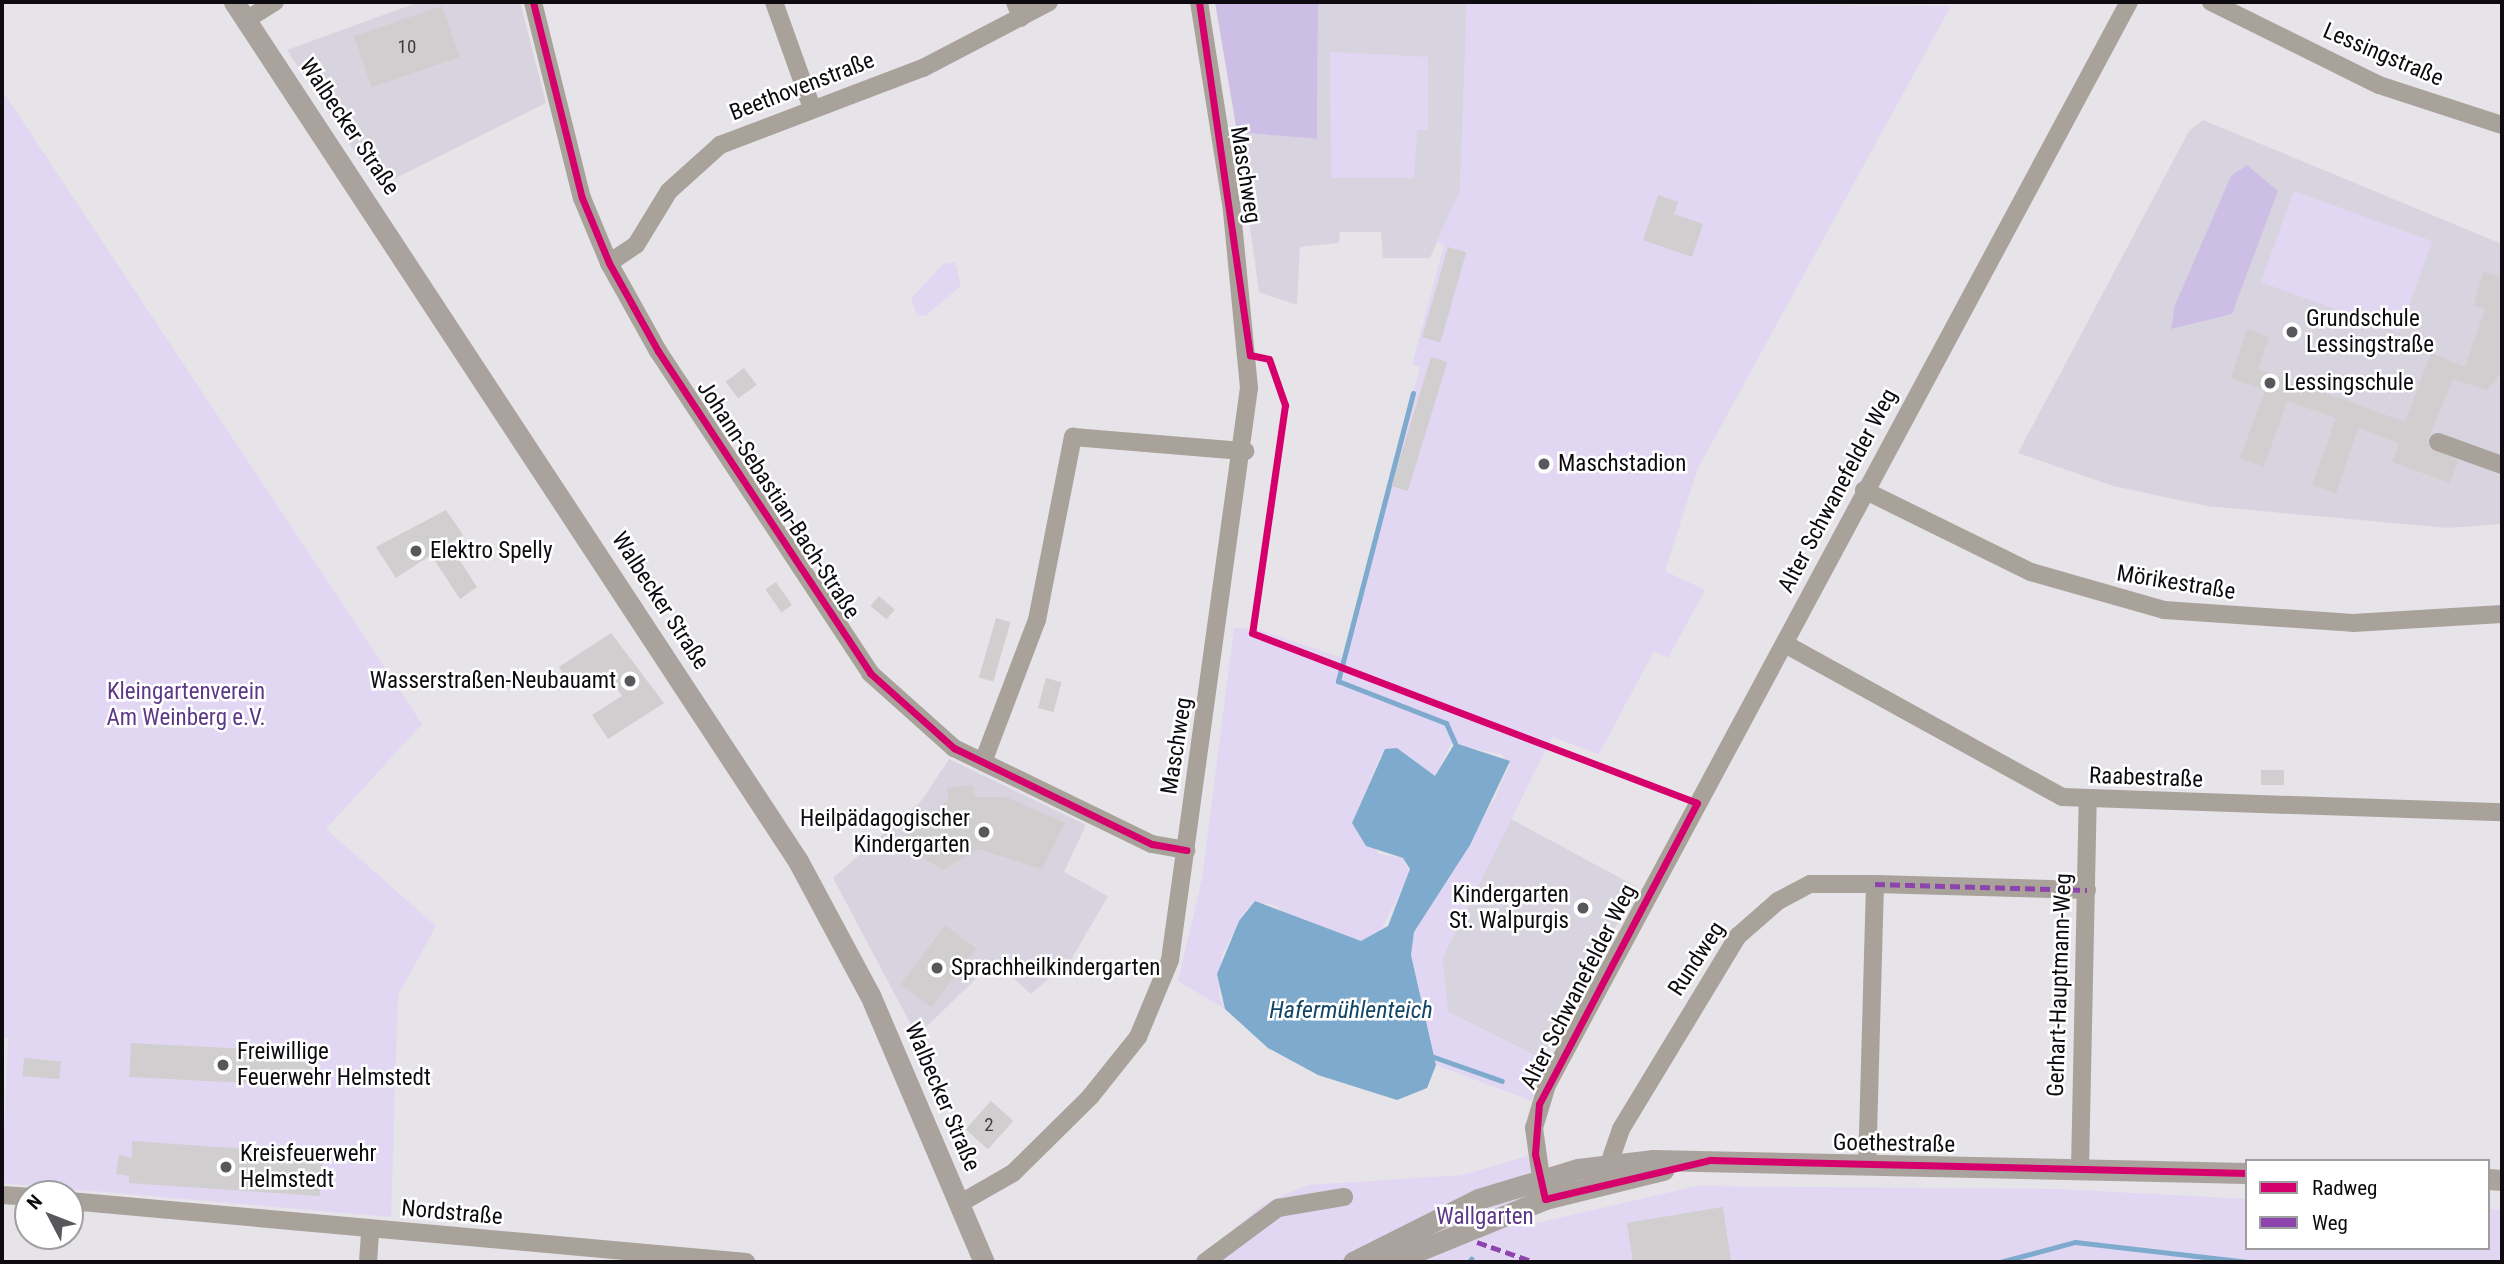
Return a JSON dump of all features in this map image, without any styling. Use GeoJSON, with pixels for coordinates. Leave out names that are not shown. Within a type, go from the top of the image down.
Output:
{"type":"FeatureCollection","features":[{"type":"Feature","properties":{"kind":"main road","name":"Walbecker Straße"},"geometry":{"type":"LineString","coordinates":[[234,2],[798,861],[864,983],[984,1262]]}},
{"type":"Feature","properties":{"kind":"main road","name":"Goethestraße"},"geometry":{"type":"LineString","coordinates":[[1353,1262],[1478,1199],[1710,1160]]}},
{"type":"Feature","properties":{"kind":"main road","name":"Goethestraße"},"geometry":{"type":"LineString","coordinates":[[1391,1262],[1542,1189],[1609,1164],[1710,1160],[2245,1173]]}},
{"type":"Feature","properties":{"kind":"street"},"geometry":{"type":"LineString","coordinates":[[246,20],[275,2]]}},
{"type":"Feature","properties":{"kind":"street","name":"Johann-Sebastian-Bach-Straße"},"geometry":{"type":"LineString","coordinates":[[533,2],[582,198],[609,262],[658,351],[864,664],[898,704],[954,748],[1152,844],[1186,850]]}},
{"type":"Feature","properties":{"kind":"street"},"geometry":{"type":"LineString","coordinates":[[774,2],[812,108]]}},
{"type":"Feature","properties":{"kind":"street","name":"Beethovenstraße"},"geometry":{"type":"LineString","coordinates":[[609,262],[636,245],[664,197],[699,159],[812,108],[923,68],[1018,10],[1049,2]]}},
{"type":"Feature","properties":{"kind":"street","name":"Maschweg"},"geometry":{"type":"LineString","coordinates":[[958,1204],[997,1184],[1038,1150],[1138,1037],[1166,977],[1245,451],[1250,355],[1199,2]]}},
{"type":"Feature","properties":{"kind":"street","name":"Alter Schwanefelder Weg"},"geometry":{"type":"LineString","coordinates":[[1542,1189],[1534,1128],[1547,1085],[1785,645],[1864,490],[2129,2]]}},
{"type":"Feature","properties":{"kind":"street","name":"Lessingstraße"},"geometry":{"type":"LineString","coordinates":[[2211,2],[2379,85],[2502,125]]}},
{"type":"Feature","properties":{"kind":"street"},"geometry":{"type":"LineString","coordinates":[[983,762],[1037,620],[1073,437],[1245,451]]}},
{"type":"Feature","properties":{"kind":"street"},"geometry":{"type":"LineString","coordinates":[[2438,442],[2502,465]]}},
{"type":"Feature","properties":{"kind":"street","name":"Mörikestraße"},"geometry":{"type":"LineString","coordinates":[[1864,490],[2041,576],[2164,610],[2353,624],[2502,614]]}},
{"type":"Feature","properties":{"kind":"street","name":"Raabestraße"},"geometry":{"type":"LineString","coordinates":[[1785,645],[2062,797],[2088,803],[2502,812]]}},
{"type":"Feature","properties":{"kind":"street","name":"Gerhart-Hauptmann-Weg"},"geometry":{"type":"LineString","coordinates":[[2080,1169],[2088,803]]}},
{"type":"Feature","properties":{"kind":"street","name":"Rundweg"},"geometry":{"type":"LineString","coordinates":[[1609,1164],[1621,1129],[1738,936],[1778,901],[1810,884],[2087,890]]}},
{"type":"Feature","properties":{"kind":"street"},"geometry":{"type":"LineString","coordinates":[[1867,1163],[1875,884]]}},
{"type":"Feature","properties":{"kind":"street"},"geometry":{"type":"LineString","coordinates":[[1205,1262],[1278,1208],[1343,1197]]}},
{"type":"Feature","properties":{"kind":"street","name":"Nordstraße"},"geometry":{"type":"LineString","coordinates":[[84,1202],[746,1262]]}},
{"type":"Feature","properties":{"kind":"street"},"geometry":{"type":"LineString","coordinates":[[368,1262],[370,1230]]}},
{"type":"Feature","properties":{"kind":"shaded area"},"geometry":{"type":"Polygon","coordinates":[[[419,2],[520,2],[546,103],[378,187],[287,50],[419,2]]]}},
{"type":"Feature","properties":{"kind":"shaded area"},"geometry":{"type":"Polygon","coordinates":[[[1215,2],[1318,2],[1317,139],[1237,132],[1215,2]]]}},
{"type":"Feature","properties":{"kind":"shaded area"},"geometry":{"type":"Polygon","coordinates":[[[1318,2],[1467,2],[1460,191],[1430,258],[1383,258],[1381,232],[1340,232],[1339,243],[1300,247],[1297,305],[1259,292],[1237,132],[1317,139],[1318,2]]]}},
{"type":"Feature","properties":{"kind":"shaded area","name":"Grundschule Lessingstraße"},"geometry":{"type":"Polygon","coordinates":[[[2203,120],[2502,244],[2502,524],[2448,528],[2207,506],[2113,486],[2018,453],[2189,131],[2203,120]]]}},
{"type":"Feature","properties":{"kind":"shaded area"},"geometry":{"type":"Polygon","coordinates":[[[2247,165],[2278,191],[2232,314],[2171,329],[2175,305],[2231,176],[2247,165]]]}},
{"type":"Feature","properties":{"kind":"shaded area"},"geometry":{"type":"Polygon","coordinates":[[[949,759],[1086,825],[1064,872],[1108,896],[1072,958],[1031,994],[994,961],[917,1036],[833,878],[922,800],[949,759]]]}},
{"type":"Feature","properties":{"kind":"shaded area"},"geometry":{"type":"Polygon","coordinates":[[[1511,819],[1637,887],[1544,1060],[1448,1012],[1442,959],[1511,819]]]}},
{"type":"Feature","properties":{"kind":"green space"},"geometry":{"type":"Polygon","coordinates":[[[1467,2],[1951,6],[1698,468],[1665,571],[1705,590],[1668,658],[1654,651],[1599,754],[1552,737],[1442,959],[1448,1012],[1544,1060],[1532,1101],[1436,1065],[1411,955],[1414,932],[1495,798],[1509,765],[1501,754],[1451,744],[1435,776],[1397,748],[1381,754],[1352,823],[1380,854],[1403,858],[1410,873],[1379,934],[1361,941],[1295,920],[1271,903],[1247,908],[1222,955],[1219,996],[1225,1009],[1178,981],[1202,879],[1234,628],[1257,629],[1343,658],[1420,367],[1412,365],[1444,245],[1436,242],[1460,191],[1467,2]]]}},
{"type":"Feature","properties":{"kind":"green space"},"geometry":{"type":"Polygon","coordinates":[[[1330,52],[1428,57],[1428,130],[1417,130],[1414,178],[1331,178],[1330,52]]]}},
{"type":"Feature","properties":{"kind":"green space","name":"Kleingartenverein Am Weinberg e.V."},"geometry":{"type":"Polygon","coordinates":[[[2,90],[422,724],[326,829],[436,926],[398,995],[391,1217],[84,1190],[84,1180],[14,1180],[14,1184],[2,1183],[8,1038],[2,1037],[2,90]]]}},
{"type":"Feature","properties":{"kind":"green space"},"geometry":{"type":"Polygon","coordinates":[[[2294,191],[2432,241],[2399,332],[2261,282],[2294,191]]]}},
{"type":"Feature","properties":{"kind":"green space"},"geometry":{"type":"Polygon","coordinates":[[[955,262],[961,286],[925,316],[917,315],[911,299],[943,264],[955,262]]]}},
{"type":"Feature","properties":{"kind":"green space","name":"Wallgarten"},"geometry":{"type":"Polygon","coordinates":[[[1530,1155],[1532,1224],[1697,1186],[2060,1189],[2245,1199],[2245,1250],[2490,1250],[2490,1209],[2502,1210],[2502,1262],[1193,1262],[1267,1202],[1308,1185],[1463,1175],[1530,1155]]]}},
{"type":"Feature","properties":{"kind":"water","name":"Hafermühlenteich"},"geometry":{"type":"Polygon","coordinates":[[[1455,743],[1510,761],[1470,845],[1414,932],[1411,955],[1436,1065],[1427,1088],[1397,1100],[1318,1075],[1268,1048],[1225,1009],[1217,974],[1239,921],[1255,901],[1361,941],[1388,926],[1410,869],[1403,858],[1366,846],[1352,823],[1385,749],[1397,748],[1435,776],[1455,743]]]}},
{"type":"Feature","properties":{"kind":"building"},"geometry":{"type":"Polygon","coordinates":[[[442,6],[460,57],[372,87],[354,36],[442,6]]]}},
{"type":"Feature","properties":{"kind":"building"},"geometry":{"type":"Polygon","coordinates":[[[1658,195],[1678,202],[1674,214],[1703,224],[1692,257],[1643,240],[1658,195]]]}},
{"type":"Feature","properties":{"kind":"building"},"geometry":{"type":"Polygon","coordinates":[[[1448,247],[1466,252],[1440,343],[1422,337],[1448,247]]]}},
{"type":"Feature","properties":{"kind":"building","name":"Lessingschule"},"geometry":{"type":"Polygon","coordinates":[[[2483,272],[2502,277],[2502,372],[2487,390],[2453,379],[2427,443],[2458,461],[2450,483],[2392,462],[2399,443],[2358,428],[2336,493],[2312,485],[2336,418],[2287,401],[2264,467],[2240,458],[2265,390],[2231,378],[2247,329],[2269,337],[2258,369],[2405,422],[2431,353],[2465,367],[2485,309],[2474,305],[2483,272]]]}},
{"type":"Feature","properties":{"kind":"building"},"geometry":{"type":"Polygon","coordinates":[[[1431,357],[1447,362],[1408,491],[1392,486],[1431,357]]]}},
{"type":"Feature","properties":{"kind":"building"},"geometry":{"type":"Polygon","coordinates":[[[744,368],[757,385],[738,399],[726,382],[744,368]]]}},
{"type":"Feature","properties":{"kind":"building","name":"Elektro Spelly"},"geometry":{"type":"Polygon","coordinates":[[[446,510],[463,535],[449,544],[477,587],[460,599],[431,555],[396,578],[376,547],[446,510]]]}},
{"type":"Feature","properties":{"kind":"building"},"geometry":{"type":"Polygon","coordinates":[[[776,582],[792,605],[781,612],[765,589],[776,582]]]}},
{"type":"Feature","properties":{"kind":"building"},"geometry":{"type":"Polygon","coordinates":[[[879,596],[895,610],[886,620],[870,606],[879,596]]]}},
{"type":"Feature","properties":{"kind":"building"},"geometry":{"type":"Polygon","coordinates":[[[996,618],[1010,622],[993,682],[979,678],[996,618]]]}},
{"type":"Feature","properties":{"kind":"building","name":"Wasserstraßen-Neubauamt"},"geometry":{"type":"Polygon","coordinates":[[[611,633],[664,703],[608,739],[592,715],[622,696],[605,671],[574,691],[559,667],[611,633]]]}},
{"type":"Feature","properties":{"kind":"building"},"geometry":{"type":"Polygon","coordinates":[[[1046,678],[1061,682],[1053,712],[1038,708],[1046,678]]]}},
{"type":"Feature","properties":{"kind":"building"},"geometry":{"type":"Polygon","coordinates":[[[2261,770],[2284,770],[2284,785],[2261,785],[2261,770]]]}},
{"type":"Feature","properties":{"kind":"building","name":"Heilpädagogischer Kindergarten"},"geometry":{"type":"Polygon","coordinates":[[[973,785],[975,797],[1006,797],[1065,823],[1042,869],[978,849],[943,870],[896,842],[948,800],[947,788],[973,785]]]}},
{"type":"Feature","properties":{"kind":"building","name":"Sprachheilkindergarten"},"geometry":{"type":"Polygon","coordinates":[[[945,925],[976,948],[932,1008],[900,984],[945,925]]]}},
{"type":"Feature","properties":{"kind":"building","name":"Freiwillige Feuerwehr Helmstedt"},"geometry":{"type":"Polygon","coordinates":[[[131,1043],[318,1053],[316,1087],[129,1077],[131,1043]]]}},
{"type":"Feature","properties":{"kind":"building"},"geometry":{"type":"Polygon","coordinates":[[[24,1058],[61,1061],[59,1079],[22,1076],[24,1058]]]}},
{"type":"Feature","properties":{"kind":"building"},"geometry":{"type":"Polygon","coordinates":[[[991,1101],[1013,1121],[988,1149],[966,1129],[991,1101]]]}},
{"type":"Feature","properties":{"kind":"building","name":"Kreisfeuerwehr Helmstedt"},"geometry":{"type":"Polygon","coordinates":[[[132,1141],[323,1154],[320,1196],[129,1183],[129,1176],[116,1174],[119,1155],[132,1158],[132,1141]]]}},
{"type":"Feature","properties":{"kind":"building"},"geometry":{"type":"Polygon","coordinates":[[[1723,1207],[1731,1262],[1633,1262],[1627,1223],[1723,1207]]]}},
{"type":"Feature","properties":{"kind":"waterway"},"geometry":{"type":"LineString","coordinates":[[1413,393],[1338,681],[1446,723],[1455,743]]}},
{"type":"Feature","properties":{"kind":"waterway"},"geometry":{"type":"LineString","coordinates":[[1431,1056],[1502,1081]]}},
{"type":"Feature","properties":{"kind":"waterway"},"geometry":{"type":"LineString","coordinates":[[2000,1262],[2075,1242],[2248,1262]]}},
{"type":"Feature","properties":{"kind":"marked path"},"geometry":{"type":"LineString","coordinates":[[1875,884],[2087,890]]}},
{"type":"Feature","properties":{"kind":"marked path"},"geometry":{"type":"LineString","coordinates":[[1477,1242],[1534,1262]]}},
{"type":"Feature","properties":{"kind":"cycle path"},"geometry":{"type":"LineString","coordinates":[[533,2],[582,198],[609,263],[658,351],[870,673],[954,748],[1152,844],[1186,850]]}},
{"type":"Feature","properties":{"kind":"cycle path"},"geometry":{"type":"LineString","coordinates":[[1199,2],[1250,355],[1269,359],[1285,405],[1252,633],[1697,803],[1539,1104],[1535,1154],[1545,1199],[1710,1160],[2245,1173]]}},
{"type":"Feature","properties":{"kind":"place","name":"Grundschule Lessingstraße"},"geometry":{"type":"Point","coordinates":[2292,332]}},
{"type":"Feature","properties":{"kind":"place","name":"Lessingschule"},"geometry":{"type":"Point","coordinates":[2270,383]}},
{"type":"Feature","properties":{"kind":"place","name":"Maschstadion"},"geometry":{"type":"Point","coordinates":[1544,464]}},
{"type":"Feature","properties":{"kind":"place","name":"Elektro Spelly"},"geometry":{"type":"Point","coordinates":[416,551]}},
{"type":"Feature","properties":{"kind":"place","name":"Wasserstraßen-Neubauamt"},"geometry":{"type":"Point","coordinates":[630,681]}},
{"type":"Feature","properties":{"kind":"place","name":"Heilpädagogischer Kindergarten"},"geometry":{"type":"Point","coordinates":[984,832]}},
{"type":"Feature","properties":{"kind":"place","name":"Kindergarten St. Walpurgis"},"geometry":{"type":"Point","coordinates":[1583,908]}},
{"type":"Feature","properties":{"kind":"place","name":"Sprachheilkindergarten"},"geometry":{"type":"Point","coordinates":[937,968]}},
{"type":"Feature","properties":{"kind":"place","name":"Freiwillige Feuerwehr Helmstedt"},"geometry":{"type":"Point","coordinates":[223,1065]}},
{"type":"Feature","properties":{"kind":"place","name":"Kreisfeuerwehr Helmstedt"},"geometry":{"type":"Point","coordinates":[226,1167]}}]}
